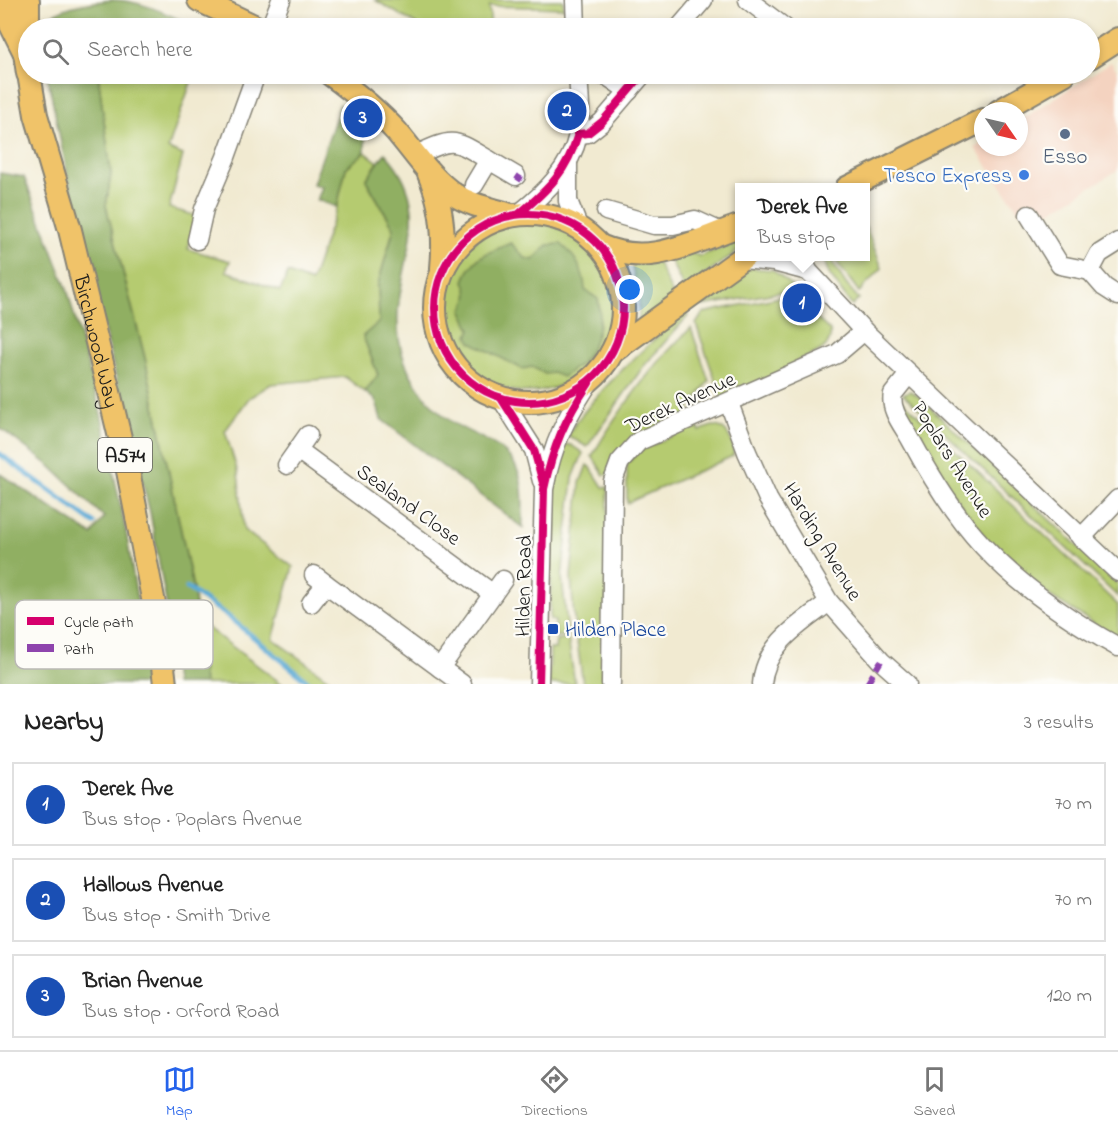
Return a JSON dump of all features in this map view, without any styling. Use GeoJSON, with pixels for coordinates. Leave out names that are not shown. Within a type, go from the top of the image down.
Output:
{"type":"FeatureCollection","features":[{"type":"Feature","properties":{"kind":"main road"},"geometry":{"type":"LineString","coordinates":[[199,0],[237,18]]}},
{"type":"Feature","properties":{"kind":"main road","name":"Birchwood Way"},"geometry":{"type":"LineString","coordinates":[[18,42],[11,24],[24,2]]}},
{"type":"Feature","properties":{"kind":"main road"},"geometry":{"type":"LineString","coordinates":[[1100,50],[1118,39]]}},
{"type":"Feature","properties":{"kind":"main road","name":"Birchwood Way"},"geometry":{"type":"LineString","coordinates":[[30,84],[36,115],[70,230],[128,471],[153,600]]}},
{"type":"Feature","properties":{"kind":"main road"},"geometry":{"type":"LineString","coordinates":[[344,84],[357,93],[395,130],[422,164],[455,195],[470,203],[516,214],[540,214],[560,218],[578,226],[600,246],[613,265],[621,286],[623,308],[620,331],[612,352],[592,378],[559,397],[520,402],[501,398],[483,390],[453,365],[443,348],[434,309],[444,250],[442,223],[434,186],[422,164]]}},
{"type":"Feature","properties":{"kind":"main road"},"geometry":{"type":"LineString","coordinates":[[1015,102],[1046,84]]}},
{"type":"Feature","properties":{"kind":"main road"},"geometry":{"type":"LineString","coordinates":[[857,183],[974,124]]}},
{"type":"Feature","properties":{"kind":"main road"},"geometry":{"type":"LineString","coordinates":[[442,270],[454,250],[470,234],[489,222],[516,214]]}},
{"type":"Feature","properties":{"kind":"main road"},"geometry":{"type":"LineString","coordinates":[[600,246],[615,252],[641,256],[660,253],[730,229]]}},
{"type":"Feature","properties":{"kind":"main road"},"geometry":{"type":"LineString","coordinates":[[612,352],[740,261]]}},
{"type":"Feature","properties":{"kind":"main road","name":"Birchwood Way"},"geometry":{"type":"LineString","coordinates":[[163,669],[165,684]]}},
{"type":"Feature","properties":{"kind":"street"},"geometry":{"type":"LineString","coordinates":[[274,18],[281,0]]}},
{"type":"Feature","properties":{"kind":"street"},"geometry":{"type":"LineString","coordinates":[[575,0],[576,18]]}},
{"type":"Feature","properties":{"kind":"street"},"geometry":{"type":"LineString","coordinates":[[688,18],[703,0]]}},
{"type":"Feature","properties":{"kind":"street"},"geometry":{"type":"LineString","coordinates":[[747,0],[771,18]]}},
{"type":"Feature","properties":{"kind":"street"},"geometry":{"type":"LineString","coordinates":[[197,240],[204,209],[252,84]]}},
{"type":"Feature","properties":{"kind":"street"},"geometry":{"type":"LineString","coordinates":[[578,84],[578,134],[568,163],[568,201],[578,226]]}},
{"type":"Feature","properties":{"kind":"street"},"geometry":{"type":"LineString","coordinates":[[619,84],[629,91]]}},
{"type":"Feature","properties":{"kind":"street"},"geometry":{"type":"LineString","coordinates":[[578,134],[588,133],[596,128],[635,84]]}},
{"type":"Feature","properties":{"kind":"street"},"geometry":{"type":"LineString","coordinates":[[422,164],[440,144],[457,142],[516,176]]}},
{"type":"Feature","properties":{"kind":"street"},"geometry":{"type":"LineString","coordinates":[[474,184],[489,160]]}},
{"type":"Feature","properties":{"kind":"street"},"geometry":{"type":"LineString","coordinates":[[516,214],[543,194],[568,163]]}},
{"type":"Feature","properties":{"kind":"street"},"geometry":{"type":"LineString","coordinates":[[606,211],[654,225],[673,225],[695,220],[730,229]]}},
{"type":"Feature","properties":{"kind":"street"},"geometry":{"type":"LineString","coordinates":[[1029,214],[1060,266],[1090,271],[1104,287],[1118,296]]}},
{"type":"Feature","properties":{"kind":"street"},"geometry":{"type":"LineString","coordinates":[[1090,271],[1099,254],[1118,242]]}},
{"type":"Feature","properties":{"kind":"street","name":"Poplars Avenue"},"geometry":{"type":"LineString","coordinates":[[766,261],[807,262],[864,331],[1118,572]]}},
{"type":"Feature","properties":{"kind":"street","name":"Derek Avenue"},"geometry":{"type":"LineString","coordinates":[[611,684],[613,481],[628,451],[639,441],[837,354],[864,331]]}},
{"type":"Feature","properties":{"kind":"street","name":"Poplars Avenue"},"geometry":{"type":"LineString","coordinates":[[909,374],[895,389],[892,404],[927,469],[964,523],[983,546],[1024,584],[1078,624],[1118,647]]}},
{"type":"Feature","properties":{"kind":"street","name":"Hilden Road"},"geometry":{"type":"LineString","coordinates":[[539,684],[544,489],[550,457],[557,438],[592,378]]}},
{"type":"Feature","properties":{"kind":"street","name":"Hilden Road"},"geometry":{"type":"LineString","coordinates":[[501,398],[534,450],[544,489]]}},
{"type":"Feature","properties":{"kind":"street","name":"Harding Avenue"},"geometry":{"type":"LineString","coordinates":[[729,403],[747,452],[768,498],[829,602],[881,661],[907,684]]}},
{"type":"Feature","properties":{"kind":"street","name":"Sealand Close"},"geometry":{"type":"LineString","coordinates":[[298,450],[498,587],[440,668]]}},
{"type":"Feature","properties":{"kind":"street"},"geometry":{"type":"LineString","coordinates":[[1081,538],[1118,499]]}},
{"type":"Feature","properties":{"kind":"street"},"geometry":{"type":"LineString","coordinates":[[310,603],[320,580],[462,684]]}},
{"type":"Feature","properties":{"kind":"street"},"geometry":{"type":"LineString","coordinates":[[762,684],[765,666],[772,652],[791,630],[829,602]]}},
{"type":"Feature","properties":{"kind":"shaded area"},"geometry":{"type":"Polygon","coordinates":[[[1111,62],[1118,72],[1118,170],[1042,217],[1032,205],[1020,213],[981,156],[1028,156],[1028,115],[1077,84],[1100,84],[1100,69],[1111,62]]]}},
{"type":"Feature","properties":{"kind":"green space"},"geometry":{"type":"Polygon","coordinates":[[[112,0],[135,3],[176,18],[48,18],[77,5],[112,0]]]}},
{"type":"Feature","properties":{"kind":"green space"},"geometry":{"type":"Polygon","coordinates":[[[375,0],[563,0],[564,8],[489,6],[490,18],[405,18],[375,0]]]}},
{"type":"Feature","properties":{"kind":"green space"},"geometry":{"type":"Polygon","coordinates":[[[49,84],[99,84],[111,174],[106,206],[145,358],[195,600],[166,600],[150,512],[76,217],[49,84]]]}},
{"type":"Feature","properties":{"kind":"green space"},"geometry":{"type":"Polygon","coordinates":[[[99,84],[190,84],[168,149],[183,155],[169,208],[197,216],[188,249],[230,261],[226,271],[280,291],[288,273],[311,282],[337,207],[346,168],[365,152],[378,162],[366,180],[394,228],[378,284],[380,322],[363,336],[378,375],[365,392],[345,377],[271,384],[249,398],[225,431],[238,473],[244,530],[293,567],[273,639],[335,684],[311,684],[213,606],[213,600],[204,600],[194,593],[145,358],[106,206],[111,174],[99,84]]]}},
{"type":"Feature","properties":{"kind":"green space"},"geometry":{"type":"Polygon","coordinates":[[[340,105],[365,128],[365,152],[346,168],[337,207],[317,200],[322,187],[313,184],[340,105]]]}},
{"type":"Feature","properties":{"kind":"green space"},"geometry":{"type":"Polygon","coordinates":[[[385,153],[403,177],[411,202],[412,226],[399,299],[398,326],[405,363],[421,392],[436,409],[452,422],[489,441],[512,460],[520,476],[523,528],[381,419],[376,401],[365,392],[378,375],[363,336],[379,322],[378,284],[394,228],[366,180],[385,153]]]}},
{"type":"Feature","properties":{"kind":"green space"},"geometry":{"type":"Polygon","coordinates":[[[0,173],[24,177],[67,289],[102,418],[126,532],[137,600],[15,600],[15,669],[149,669],[151,684],[0,684],[0,474],[92,535],[104,517],[50,466],[0,428],[0,173]]]}},
{"type":"Feature","properties":{"kind":"green space"},"geometry":{"type":"Polygon","coordinates":[[[528,222],[545,223],[561,228],[588,247],[607,274],[612,290],[612,324],[607,340],[588,367],[561,386],[545,391],[528,392],[511,391],[495,386],[468,367],[449,340],[444,324],[443,307],[444,290],[449,274],[468,247],[495,228],[511,223],[528,222]]]}},
{"type":"Feature","properties":{"kind":"green space"},"geometry":{"type":"Polygon","coordinates":[[[870,238],[882,268],[859,292],[836,261],[870,261],[870,238]]]}},
{"type":"Feature","properties":{"kind":"green space"},"geometry":{"type":"Polygon","coordinates":[[[511,243],[525,258],[533,260],[548,245],[561,244],[578,264],[585,290],[598,299],[600,315],[598,332],[592,348],[582,362],[563,377],[553,373],[545,374],[532,367],[522,369],[471,342],[468,336],[471,329],[462,311],[468,296],[464,281],[468,272],[482,256],[511,243]]]}},
{"type":"Feature","properties":{"kind":"green space"},"geometry":{"type":"Polygon","coordinates":[[[735,243],[735,253],[684,289],[670,259],[691,253],[700,256],[735,243]]]}},
{"type":"Feature","properties":{"kind":"green space"},"geometry":{"type":"Polygon","coordinates":[[[824,261],[832,261],[859,299],[852,306],[829,274],[824,261]]]}},
{"type":"Feature","properties":{"kind":"green space"},"geometry":{"type":"Polygon","coordinates":[[[658,263],[674,297],[639,323],[639,297],[632,267],[634,264],[658,263]]]}},
{"type":"Feature","properties":{"kind":"green space"},"geometry":{"type":"Polygon","coordinates":[[[752,268],[773,270],[792,286],[787,291],[702,306],[714,297],[715,290],[745,270],[752,268]]]}},
{"type":"Feature","properties":{"kind":"green space"},"geometry":{"type":"Polygon","coordinates":[[[789,295],[830,331],[828,343],[819,351],[796,362],[795,367],[722,400],[696,324],[703,313],[789,295]]]}},
{"type":"Feature","properties":{"kind":"green space"},"geometry":{"type":"Polygon","coordinates":[[[685,312],[688,316],[643,367],[587,447],[567,435],[607,385],[685,312]]]}},
{"type":"Feature","properties":{"kind":"green space"},"geometry":{"type":"Polygon","coordinates":[[[691,328],[709,381],[689,409],[690,413],[610,474],[604,475],[592,456],[637,389],[663,356],[691,328]]]}},
{"type":"Feature","properties":{"kind":"green space"},"geometry":{"type":"Polygon","coordinates":[[[910,391],[1118,584],[1118,597],[903,394],[910,391]]]}},
{"type":"Feature","properties":{"kind":"green space"},"geometry":{"type":"Polygon","coordinates":[[[901,399],[1118,605],[1118,639],[1050,596],[989,543],[941,478],[901,407],[901,399]]]}},
{"type":"Feature","properties":{"kind":"green space"},"geometry":{"type":"Polygon","coordinates":[[[696,425],[700,431],[714,426],[723,429],[732,442],[733,456],[627,503],[627,464],[639,451],[696,425]]]}},
{"type":"Feature","properties":{"kind":"green space"},"geometry":{"type":"Polygon","coordinates":[[[563,444],[571,445],[583,453],[573,478],[562,577],[568,635],[555,637],[555,621],[550,620],[553,489],[563,444]]]}},
{"type":"Feature","properties":{"kind":"green space"},"geometry":{"type":"Polygon","coordinates":[[[587,465],[603,487],[608,487],[606,684],[583,684],[574,620],[571,576],[580,483],[587,465]]]}},
{"type":"Feature","properties":{"kind":"green space"},"geometry":{"type":"Polygon","coordinates":[[[213,632],[282,684],[204,684],[202,669],[213,669],[213,632]]]}},
{"type":"Feature","properties":{"kind":"green space"},"geometry":{"type":"Polygon","coordinates":[[[568,638],[575,684],[549,684],[550,649],[555,649],[556,640],[568,638]]]}},
{"type":"Feature","properties":{"kind":"green space"},"geometry":{"type":"Polygon","coordinates":[[[173,669],[202,669],[204,684],[175,684],[173,669]]]}},
{"type":"Feature","properties":{"kind":"waterway"},"geometry":{"type":"LineString","coordinates":[[0,454],[94,523]]}},
{"type":"Feature","properties":{"kind":"waterway"},"geometry":{"type":"LineString","coordinates":[[187,588],[205,600]]}},
{"type":"Feature","properties":{"kind":"waterway"},"geometry":{"type":"LineString","coordinates":[[213,606],[311,684]]}},
{"type":"Feature","properties":{"kind":"marked path"},"geometry":{"type":"LineString","coordinates":[[516,176],[522,180]]}},
{"type":"Feature","properties":{"kind":"marked path"},"geometry":{"type":"LineString","coordinates":[[867,684],[881,661]]}},
{"type":"Feature","properties":{"kind":"cycle path"},"geometry":{"type":"LineString","coordinates":[[520,213],[556,178],[568,159],[578,134],[588,133],[602,122],[634,84]]}},
{"type":"Feature","properties":{"kind":"cycle path"},"geometry":{"type":"LineString","coordinates":[[520,214],[538,214],[565,221],[596,241],[616,272],[623,308],[616,344],[596,375],[565,395],[538,402],[520,402],[485,391],[469,381],[456,368],[439,335],[435,317],[435,299],[446,264],[456,248],[469,235],[502,218],[520,214]]}},
{"type":"Feature","properties":{"kind":"cycle path"},"geometry":{"type":"LineString","coordinates":[[539,684],[544,489],[551,459],[561,433],[589,383]]}},
{"type":"Feature","properties":{"kind":"cycle path"},"geometry":{"type":"LineString","coordinates":[[501,398],[534,450],[543,483]]}},
{"type":"Feature","properties":{"kind":"place","name":"Hallows Avenue"},"geometry":{"type":"Point","coordinates":[567,111]}},
{"type":"Feature","properties":{"kind":"place","name":"Brian Avenue"},"geometry":{"type":"Point","coordinates":[363,118]}},
{"type":"Feature","properties":{"kind":"place","name":"Esso"},"geometry":{"type":"Point","coordinates":[1065,134]}},
{"type":"Feature","properties":{"kind":"place","name":"Tesco Express"},"geometry":{"type":"Point","coordinates":[1024,175]}},
{"type":"Feature","properties":{"kind":"place","name":"Derek Ave"},"geometry":{"type":"Point","coordinates":[802,303]}},
{"type":"Feature","properties":{"kind":"place","name":"Hilden Place"},"geometry":{"type":"Point","coordinates":[553,629]}}]}
